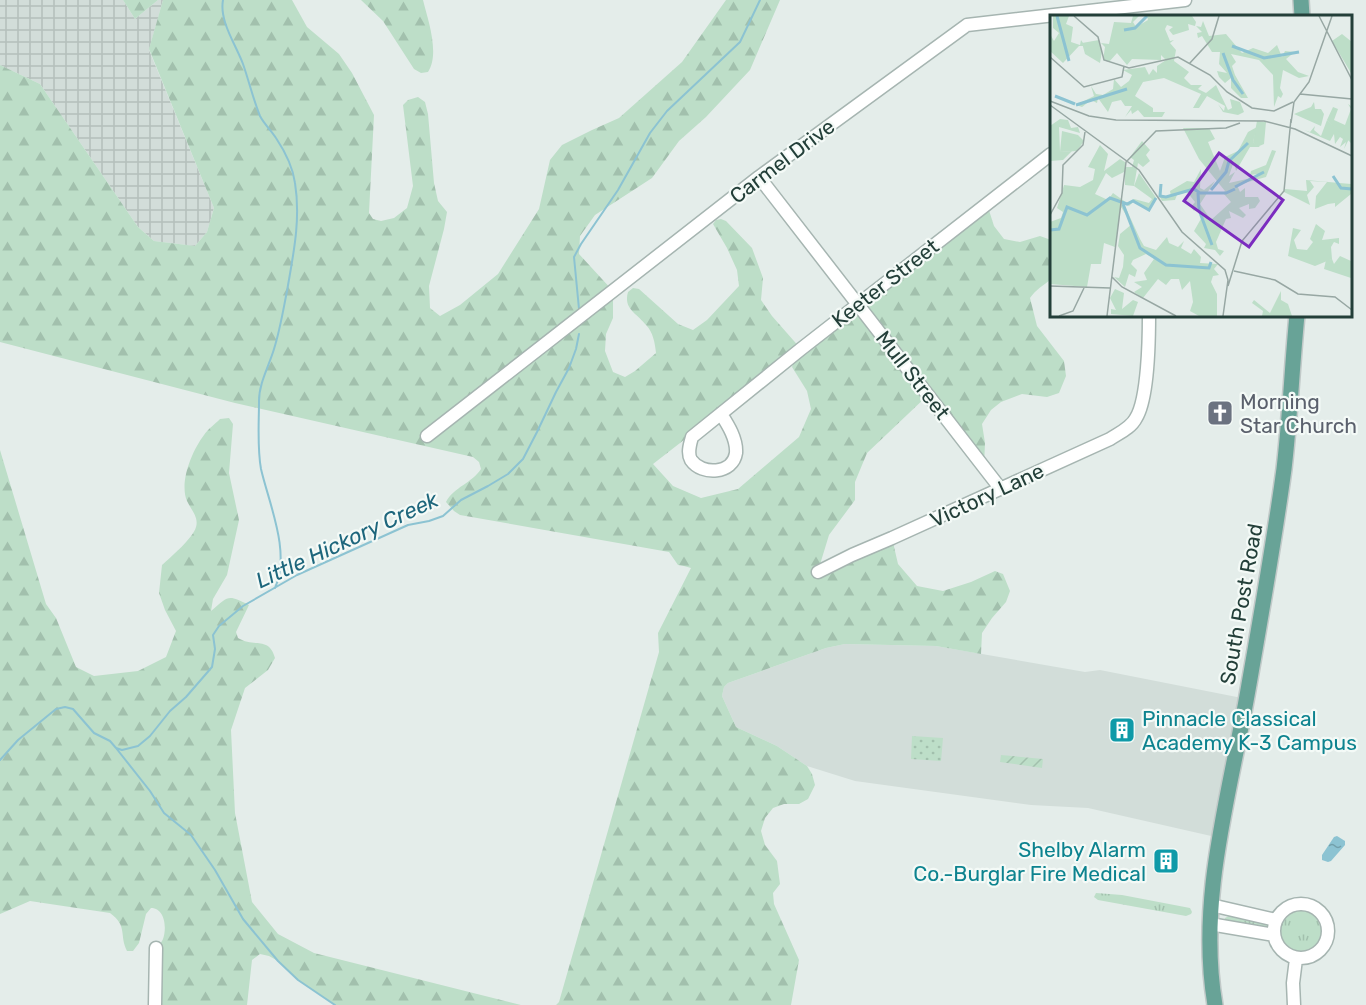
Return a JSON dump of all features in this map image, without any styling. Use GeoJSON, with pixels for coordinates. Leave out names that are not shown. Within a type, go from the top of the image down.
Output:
{"type":"FeatureCollection","features":[{"type":"Feature","properties":{"kind":"main road"},"geometry":{"type":"LineString","coordinates":[[1301,0],[1302,15]]}},
{"type":"Feature","properties":{"kind":"main road","name":"South Post Road"},"geometry":{"type":"LineString","coordinates":[[1215,1005],[1209,954],[1211,905],[1219,844],[1247,699],[1275,530],[1284,467],[1297,316]]}},
{"type":"Feature","properties":{"kind":"street","name":"Carmel Drive"},"geometry":{"type":"LineString","coordinates":[[1085,15],[1185,0]]}},
{"type":"Feature","properties":{"kind":"street","name":"Carmel Drive"},"geometry":{"type":"LineString","coordinates":[[427,436],[759,177],[967,25],[1050,18]]}},
{"type":"Feature","properties":{"kind":"street","name":"Keeter Street"},"geometry":{"type":"LineString","coordinates":[[721,414],[735,442],[736,455],[728,466],[716,472],[702,469],[691,460],[688,449],[692,437],[858,305],[1050,155]]}},
{"type":"Feature","properties":{"kind":"street","name":"Mull Street"},"geometry":{"type":"LineString","coordinates":[[759,177],[1000,488]]}},
{"type":"Feature","properties":{"kind":"street","name":"Victory Lane"},"geometry":{"type":"LineString","coordinates":[[818,572],[1124,431],[1134,422],[1142,402],[1147,366],[1149,316]]}},
{"type":"Feature","properties":{"kind":"street"},"geometry":{"type":"LineString","coordinates":[[1307,904],[1323,914],[1329,931],[1328,940],[1317,954],[1308,958],[1290,957],[1282,952],[1277,944],[1274,936],[1276,920],[1281,912],[1289,907],[1307,904]]}},
{"type":"Feature","properties":{"kind":"street"},"geometry":{"type":"LineString","coordinates":[[1211,905],[1276,920]]}},
{"type":"Feature","properties":{"kind":"street"},"geometry":{"type":"LineString","coordinates":[[1210,924],[1274,936]]}},
{"type":"Feature","properties":{"kind":"street"},"geometry":{"type":"LineString","coordinates":[[155,1005],[156,948]]}},
{"type":"Feature","properties":{"kind":"street"},"geometry":{"type":"LineString","coordinates":[[1294,1005],[1293,983],[1296,958]]}},
{"type":"Feature","properties":{"kind":"shaded area"},"geometry":{"type":"Polygon","coordinates":[[[0,0],[123,0],[135,19],[158,0],[163,0],[149,50],[214,208],[207,232],[195,246],[154,241],[138,227],[40,84],[0,65],[0,0]]]}},
{"type":"Feature","properties":{"kind":"shaded area"},"geometry":{"type":"Polygon","coordinates":[[[845,644],[936,646],[1085,672],[1100,670],[1247,699],[1220,838],[1088,808],[1031,805],[855,781],[807,766],[777,746],[736,727],[722,696],[724,687],[728,683],[826,648],[845,644]]]}},
{"type":"Feature","properties":{"kind":"green space"},"geometry":{"type":"Polygon","coordinates":[[[123,0],[158,0],[135,19],[123,0]]]}},
{"type":"Feature","properties":{"kind":"green space"},"geometry":{"type":"Polygon","coordinates":[[[163,0],[292,0],[307,27],[339,54],[352,73],[374,115],[369,213],[373,219],[381,221],[394,218],[407,208],[413,186],[403,105],[408,100],[418,97],[425,102],[434,183],[438,201],[447,212],[429,286],[430,308],[440,316],[460,305],[498,274],[539,209],[550,160],[562,145],[619,118],[682,62],[726,0],[780,0],[750,70],[706,117],[679,141],[652,178],[595,215],[580,236],[579,254],[613,291],[613,318],[606,334],[605,351],[613,372],[625,377],[656,353],[650,331],[627,303],[628,292],[633,288],[639,289],[678,324],[693,330],[707,320],[739,286],[737,270],[713,224],[716,220],[721,219],[726,221],[752,248],[763,278],[761,300],[801,349],[653,464],[673,486],[701,498],[738,489],[799,437],[811,409],[807,391],[792,367],[796,358],[987,204],[994,226],[1004,239],[1020,242],[1040,236],[1050,240],[1050,280],[1030,298],[1037,326],[1064,361],[1066,376],[1059,393],[1047,397],[1022,394],[1001,402],[991,410],[982,424],[985,443],[984,466],[928,395],[867,453],[855,482],[855,500],[829,535],[818,571],[892,538],[898,564],[917,586],[943,591],[995,571],[1003,574],[1010,591],[1006,602],[982,633],[981,654],[936,646],[845,644],[826,648],[728,683],[724,687],[722,696],[736,727],[777,746],[807,766],[815,785],[808,799],[799,804],[784,804],[773,808],[765,818],[761,831],[765,845],[777,861],[780,884],[773,893],[774,904],[799,960],[791,1005],[556,1005],[559,1002],[659,652],[658,633],[691,568],[678,565],[669,552],[460,515],[446,502],[481,469],[479,462],[473,457],[235,403],[0,342],[0,65],[40,84],[138,227],[154,241],[195,246],[207,232],[214,208],[149,49],[163,0]]]}},
{"type":"Feature","properties":{"kind":"green space"},"geometry":{"type":"Polygon","coordinates":[[[361,0],[423,0],[433,47],[428,72],[421,73],[414,69],[383,21],[361,0]]]}},
{"type":"Feature","properties":{"kind":"green space"},"geometry":{"type":"Polygon","coordinates":[[[229,418],[233,424],[229,473],[239,520],[227,575],[213,599],[211,611],[228,598],[249,605],[236,632],[238,638],[269,647],[275,658],[268,670],[245,688],[231,730],[235,813],[252,902],[278,934],[314,953],[521,1005],[335,1005],[298,980],[278,961],[260,954],[252,960],[247,1005],[155,1005],[156,951],[165,930],[164,919],[156,909],[151,908],[146,914],[139,943],[133,951],[127,951],[119,922],[110,913],[30,901],[0,914],[0,450],[46,604],[56,618],[76,667],[94,676],[138,671],[166,657],[176,631],[159,593],[162,565],[186,542],[197,523],[185,493],[186,476],[191,458],[207,431],[220,419],[229,418]]]}},
{"type":"Feature","properties":{"kind":"green space"},"geometry":{"type":"Polygon","coordinates":[[[912,736],[943,738],[941,761],[911,759],[912,736]]]}},
{"type":"Feature","properties":{"kind":"green space"},"geometry":{"type":"Polygon","coordinates":[[[1001,755],[1043,759],[1042,768],[1000,762],[1001,755]]]}},
{"type":"Feature","properties":{"kind":"green space"},"geometry":{"type":"Polygon","coordinates":[[[1096,893],[1122,895],[1190,908],[1192,912],[1186,916],[1098,900],[1094,897],[1096,893]]]}},
{"type":"Feature","properties":{"kind":"green space"},"geometry":{"type":"Polygon","coordinates":[[[1301,909],[1317,916],[1324,932],[1317,948],[1301,955],[1285,948],[1278,932],[1285,916],[1301,909]]]}},
{"type":"Feature","properties":{"kind":"green space"},"geometry":{"type":"Polygon","coordinates":[[[1229,916],[1268,923],[1268,930],[1224,921],[1229,916]]]}},
{"type":"Feature","properties":{"kind":"water"},"geometry":{"type":"Polygon","coordinates":[[[1337,836],[1345,841],[1345,845],[1331,861],[1322,860],[1322,855],[1337,836]]]}},
{"type":"Feature","properties":{"kind":"waterway"},"geometry":{"type":"LineString","coordinates":[[223,0],[223,16],[243,64],[258,110],[288,159],[297,197],[295,238],[287,291],[278,335],[259,394],[261,469],[280,544],[281,559],[275,588]]}},
{"type":"Feature","properties":{"kind":"waterway","name":"Little Hickory Creek"},"geometry":{"type":"LineString","coordinates":[[579,309],[574,257],[581,244],[618,190],[650,133],[667,111],[740,42],[760,0]]}},
{"type":"Feature","properties":{"kind":"waterway","name":"Little Hickory Creek"},"geometry":{"type":"LineString","coordinates":[[116,748],[122,750],[138,746],[186,697],[212,667],[215,649],[213,635],[219,626],[243,606],[297,575],[408,525],[443,516],[461,500],[508,474],[523,459],[537,432],[569,368],[579,334]]}},
{"type":"Feature","properties":{"kind":"waterway"},"geometry":{"type":"LineString","coordinates":[[0,760],[18,740],[56,709],[65,707],[73,709],[94,733],[110,741],[150,791],[164,813],[191,835],[215,870],[243,919],[278,961],[298,980],[335,1005]]}},
{"type":"Feature","properties":{"kind":"place","name":"Morning Star Church"},"geometry":{"type":"Point","coordinates":[1220,413]}},
{"type":"Feature","properties":{"kind":"place","name":"Pinnacle Classical Academy K-3 Campus"},"geometry":{"type":"Point","coordinates":[1122,730]}},
{"type":"Feature","properties":{"kind":"place","name":"Shelby Alarm Co.-Burglar Fire Medical"},"geometry":{"type":"Point","coordinates":[1166,861]}}]}
